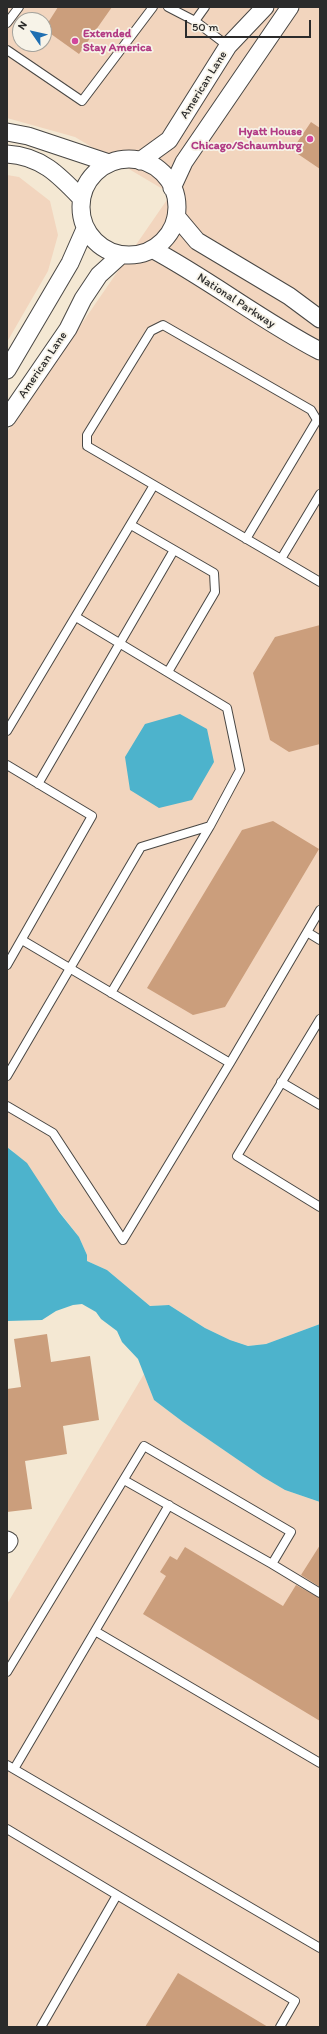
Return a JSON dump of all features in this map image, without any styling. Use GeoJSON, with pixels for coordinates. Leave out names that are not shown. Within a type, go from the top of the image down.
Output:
{"type":"FeatureCollection","features":[{"type":"Feature","properties":{"kind":"street","name":"American Lane"},"geometry":{"type":"LineString","coordinates":[[140,160],[169,140],[228,46],[265,7]]}},
{"type":"Feature","properties":{"kind":"street"},"geometry":{"type":"LineString","coordinates":[[172,188],[184,162],[290,7]]}},
{"type":"Feature","properties":{"kind":"street"},"geometry":{"type":"LineString","coordinates":[[7,132],[28,136],[109,163]]}},
{"type":"Feature","properties":{"kind":"street"},"geometry":{"type":"LineString","coordinates":[[7,154],[20,154],[39,161],[59,176],[81,198]]}},
{"type":"Feature","properties":{"kind":"street"},"geometry":{"type":"LineString","coordinates":[[124,159],[140,160],[155,167],[167,178],[172,188],[177,209],[174,225],[165,239],[152,250],[137,255],[121,255],[106,250],[94,241],[85,229],[81,214],[81,198],[91,178],[96,172],[109,163],[124,159]]}},
{"type":"Feature","properties":{"kind":"street"},"geometry":{"type":"LineString","coordinates":[[176,216],[197,241],[289,296],[320,319]]}},
{"type":"Feature","properties":{"kind":"street"},"geometry":{"type":"LineString","coordinates":[[7,370],[70,263],[85,229]]}},
{"type":"Feature","properties":{"kind":"street","name":"National Parkway"},"geometry":{"type":"LineString","coordinates":[[152,250],[180,264],[284,332],[320,351]]}},
{"type":"Feature","properties":{"kind":"street","name":"American Lane"},"geometry":{"type":"LineString","coordinates":[[7,418],[68,329],[83,299],[99,274],[121,255]]}},
{"type":"Feature","properties":{"kind":"street"},"geometry":{"type":"LineString","coordinates":[[7,1540],[9,1541],[7,1544]]}},
{"type":"Feature","properties":{"kind":"lane"},"geometry":{"type":"LineString","coordinates":[[7,23],[19,7]]}},
{"type":"Feature","properties":{"kind":"lane"},"geometry":{"type":"LineString","coordinates":[[7,50],[82,101],[153,7]]}},
{"type":"Feature","properties":{"kind":"lane"},"geometry":{"type":"LineString","coordinates":[[168,7],[195,21],[228,46]]}},
{"type":"Feature","properties":{"kind":"lane"},"geometry":{"type":"LineString","coordinates":[[195,21],[204,7]]}},
{"type":"Feature","properties":{"kind":"lane"},"geometry":{"type":"LineString","coordinates":[[246,539],[317,420],[311,410],[163,325],[151,331],[86,435],[87,446],[246,539],[281,559],[318,581],[320,572]]}},
{"type":"Feature","properties":{"kind":"lane"},"geometry":{"type":"LineString","coordinates":[[7,731],[154,485]]}},
{"type":"Feature","properties":{"kind":"lane"},"geometry":{"type":"LineString","coordinates":[[281,559],[320,494]]}},
{"type":"Feature","properties":{"kind":"lane"},"geometry":{"type":"LineString","coordinates":[[131,525],[214,573],[215,592],[168,672]]}},
{"type":"Feature","properties":{"kind":"lane"},"geometry":{"type":"LineString","coordinates":[[38,784],[174,550]]}},
{"type":"Feature","properties":{"kind":"lane"},"geometry":{"type":"LineString","coordinates":[[76,617],[228,708],[240,770],[210,826],[111,993]]}},
{"type":"Feature","properties":{"kind":"lane"},"geometry":{"type":"LineString","coordinates":[[7,766],[92,816],[7,965]]}},
{"type":"Feature","properties":{"kind":"lane"},"geometry":{"type":"LineString","coordinates":[[7,1076],[141,847],[210,826]]}},
{"type":"Feature","properties":{"kind":"lane"},"geometry":{"type":"LineString","coordinates":[[7,1106],[53,1133],[123,1240],[320,910]]}},
{"type":"Feature","properties":{"kind":"lane"},"geometry":{"type":"LineString","coordinates":[[307,932],[320,940]]}},
{"type":"Feature","properties":{"kind":"lane"},"geometry":{"type":"LineString","coordinates":[[22,940],[230,1063]]}},
{"type":"Feature","properties":{"kind":"lane"},"geometry":{"type":"LineString","coordinates":[[320,1019],[237,1156],[320,1207]]}},
{"type":"Feature","properties":{"kind":"lane"},"geometry":{"type":"LineString","coordinates":[[281,1082],[320,1104]]}},
{"type":"Feature","properties":{"kind":"lane"},"geometry":{"type":"LineString","coordinates":[[7,1672],[144,1446],[291,1532],[272,1564]]}},
{"type":"Feature","properties":{"kind":"lane"},"geometry":{"type":"LineString","coordinates":[[124,1480],[320,1593]]}},
{"type":"Feature","properties":{"kind":"lane"},"geometry":{"type":"LineString","coordinates":[[169,1505],[95,1631],[11,1767],[320,1948]]}},
{"type":"Feature","properties":{"kind":"lane"},"geometry":{"type":"LineString","coordinates":[[95,1631],[320,1764]]}},
{"type":"Feature","properties":{"kind":"lane"},"geometry":{"type":"LineString","coordinates":[[7,1830],[295,2001],[280,2027]]}},
{"type":"Feature","properties":{"kind":"lane"},"geometry":{"type":"LineString","coordinates":[[41,2027],[118,1895]]}},
{"type":"Feature","properties":{"kind":"shaded area"},"geometry":{"type":"Polygon","coordinates":[[[7,7],[320,7],[320,1324],[266,1344],[248,1346],[230,1340],[205,1328],[169,1305],[150,1306],[107,1270],[87,1261],[87,1255],[79,1237],[13,1151],[7,1147],[7,432],[171,194],[75,137],[7,118],[7,7]]]}},
{"type":"Feature","properties":{"kind":"shaded area"},"geometry":{"type":"Polygon","coordinates":[[[7,175],[19,177],[50,201],[58,235],[48,271],[7,342],[7,175]]]}},
{"type":"Feature","properties":{"kind":"shaded area"},"geometry":{"type":"Polygon","coordinates":[[[144,1374],[154,1400],[183,1422],[263,1477],[285,1490],[320,1502],[320,2027],[7,2027],[7,1604],[144,1374]]]}},
{"type":"Feature","properties":{"kind":"water"},"geometry":{"type":"Polygon","coordinates":[[[180,714],[207,729],[214,762],[192,800],[159,808],[130,790],[125,757],[145,724],[180,714]]]}},
{"type":"Feature","properties":{"kind":"water"},"geometry":{"type":"Polygon","coordinates":[[[7,1147],[27,1163],[59,1212],[79,1237],[87,1255],[87,1261],[107,1270],[150,1306],[169,1305],[205,1328],[230,1340],[248,1346],[266,1344],[320,1324],[320,1502],[285,1490],[263,1477],[183,1422],[154,1400],[138,1359],[122,1342],[117,1331],[101,1319],[96,1312],[82,1304],[73,1305],[56,1311],[42,1320],[7,1321],[7,1147]]]}},
{"type":"Feature","properties":{"kind":"building","name":"Extended Stay America"},"geometry":{"type":"Polygon","coordinates":[[[58,7],[112,7],[79,54],[52,35],[52,16],[58,7]]]}},
{"type":"Feature","properties":{"kind":"building","name":"Hyatt House Chicago/Schaumburg"},"geometry":{"type":"Polygon","coordinates":[[[311,122],[320,128],[320,169],[292,150],[311,122]]]}},
{"type":"Feature","properties":{"kind":"building"},"geometry":{"type":"Polygon","coordinates":[[[320,625],[320,744],[289,752],[270,740],[253,673],[275,637],[320,625]]]}},
{"type":"Feature","properties":{"kind":"building"},"geometry":{"type":"Polygon","coordinates":[[[273,821],[319,849],[225,1007],[193,1015],[147,988],[242,830],[273,821]]]}},
{"type":"Feature","properties":{"kind":"building"},"geometry":{"type":"Polygon","coordinates":[[[47,1334],[51,1362],[90,1356],[99,1420],[63,1426],[67,1454],[25,1461],[32,1509],[7,1512],[7,1389],[21,1387],[14,1339],[47,1334]]]}},
{"type":"Feature","properties":{"kind":"building"},"geometry":{"type":"Polygon","coordinates":[[[320,1545],[320,1587],[301,1575],[320,1545]]]}},
{"type":"Feature","properties":{"kind":"building"},"geometry":{"type":"Polygon","coordinates":[[[185,1547],[283,1606],[296,1585],[320,1598],[320,1721],[143,1614],[166,1576],[160,1572],[170,1556],[177,1560],[185,1547]]]}},
{"type":"Feature","properties":{"kind":"building"},"geometry":{"type":"Polygon","coordinates":[[[178,1973],[268,2027],[145,2027],[178,1973]]]}},
{"type":"Feature","properties":{"kind":"place","name":"Extended Stay America"},"geometry":{"type":"Point","coordinates":[75,41]}},
{"type":"Feature","properties":{"kind":"place","name":"Hyatt House Chicago/Schaumburg"},"geometry":{"type":"Point","coordinates":[310,139]}}]}
